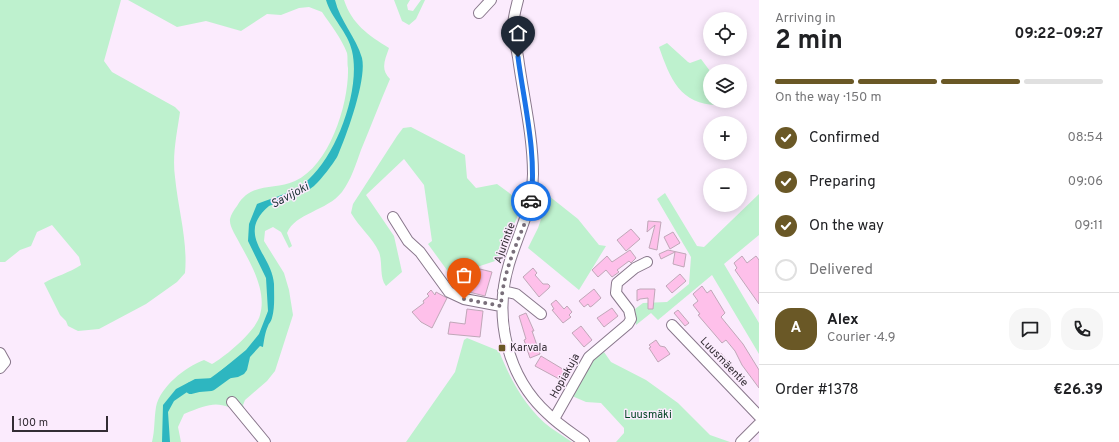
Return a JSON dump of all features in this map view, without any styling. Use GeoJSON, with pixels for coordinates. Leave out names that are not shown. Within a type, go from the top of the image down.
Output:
{"type":"FeatureCollection","features":[{"type":"Feature","properties":{"kind":"street"},"geometry":{"type":"LineString","coordinates":[[479,13],[491,0]]}},
{"type":"Feature","properties":{"kind":"street","name":"Ajurintie"},"geometry":{"type":"LineString","coordinates":[[518,0],[513,26],[531,149],[532,191],[530,206],[509,264],[503,291],[501,306],[504,331],[512,362],[520,380],[534,399],[554,419],[584,442]]}},
{"type":"Feature","properties":{"kind":"street"},"geometry":{"type":"LineString","coordinates":[[393,217],[408,241],[420,252],[449,292],[454,296],[464,299],[501,306]]}},
{"type":"Feature","properties":{"kind":"street","name":"Hopiakuja"},"geometry":{"type":"LineString","coordinates":[[554,419],[589,357],[628,324],[631,319],[629,310],[616,293],[615,289],[617,283],[635,268],[647,262]]}},
{"type":"Feature","properties":{"kind":"street"},"geometry":{"type":"LineString","coordinates":[[503,291],[516,294],[541,314]]}},
{"type":"Feature","properties":{"kind":"street","name":"Luusmäentie"},"geometry":{"type":"LineString","coordinates":[[672,325],[759,416]]}},
{"type":"Feature","properties":{"kind":"street"},"geometry":{"type":"LineString","coordinates":[[0,353],[5,362],[0,368]]}},
{"type":"Feature","properties":{"kind":"street"},"geometry":{"type":"LineString","coordinates":[[232,402],[265,442]]}},
{"type":"Feature","properties":{"kind":"street"},"geometry":{"type":"LineString","coordinates":[[741,442],[759,424]]}},
{"type":"Feature","properties":{"kind":"green space"},"geometry":{"type":"Polygon","coordinates":[[[0,0],[121,0],[104,61],[112,72],[175,107],[180,112],[175,144],[174,169],[184,237],[186,261],[185,273],[177,282],[146,304],[99,329],[78,331],[68,326],[66,321],[60,315],[44,283],[81,265],[79,257],[52,225],[37,232],[31,246],[20,250],[5,262],[0,262],[0,0]]]}},
{"type":"Feature","properties":{"kind":"green space"},"geometry":{"type":"Polygon","coordinates":[[[128,0],[344,0],[351,16],[356,22],[374,38],[389,48],[384,68],[390,79],[353,172],[342,192],[328,204],[304,216],[291,226],[287,233],[292,246],[289,248],[281,232],[273,227],[265,231],[264,241],[284,273],[289,290],[293,315],[275,371],[267,381],[245,400],[243,405],[247,416],[229,407],[216,404],[202,407],[184,414],[178,427],[181,442],[152,442],[158,400],[168,385],[189,367],[204,360],[212,364],[240,342],[253,328],[260,315],[262,306],[260,287],[257,278],[232,229],[230,222],[231,215],[243,198],[249,193],[263,188],[279,186],[295,181],[307,173],[318,162],[335,132],[341,115],[347,82],[347,55],[339,37],[322,12],[309,7],[299,8],[281,15],[267,14],[241,31],[206,21],[177,27],[128,0]]]}},
{"type":"Feature","properties":{"kind":"green space"},"geometry":{"type":"Polygon","coordinates":[[[394,0],[410,0],[407,5],[408,10],[413,11],[421,0],[425,0],[416,19],[409,25],[402,21],[394,0]]]}},
{"type":"Feature","properties":{"kind":"green space"},"geometry":{"type":"Polygon","coordinates":[[[667,43],[690,63],[701,59],[705,64],[703,64],[703,103],[694,100],[678,88],[672,79],[659,47],[667,43]]]}},
{"type":"Feature","properties":{"kind":"green space"},"geometry":{"type":"Polygon","coordinates":[[[411,127],[465,155],[467,178],[476,188],[497,184],[520,201],[520,211],[498,260],[459,273],[457,284],[428,244],[432,241],[424,185],[404,159],[366,195],[394,236],[402,272],[386,286],[382,274],[379,252],[351,213],[353,204],[397,136],[403,128],[411,127]]]}},
{"type":"Feature","properties":{"kind":"green space"},"geometry":{"type":"Polygon","coordinates":[[[665,193],[697,246],[704,247],[740,212],[747,212],[747,206],[759,194],[759,235],[724,264],[759,323],[759,354],[712,275],[658,320],[651,313],[636,325],[635,309],[643,303],[667,302],[689,284],[691,257],[657,199],[665,193]]]}},
{"type":"Feature","properties":{"kind":"green space"},"geometry":{"type":"Polygon","coordinates":[[[549,196],[578,219],[599,245],[606,246],[579,290],[528,248],[538,228],[549,196]]]}},
{"type":"Feature","properties":{"kind":"green space"},"geometry":{"type":"Polygon","coordinates":[[[467,338],[499,351],[508,372],[526,403],[551,428],[572,442],[406,442],[455,372],[464,340],[467,338]]]}},
{"type":"Feature","properties":{"kind":"green space","name":"Luusmäki"},"geometry":{"type":"Polygon","coordinates":[[[604,352],[611,362],[646,380],[678,403],[710,435],[730,442],[616,442],[624,433],[624,428],[601,403],[586,402],[572,396],[594,358],[604,352]]]}},
{"type":"Feature","properties":{"kind":"water"},"geometry":{"type":"Polygon","coordinates":[[[326,0],[335,0],[340,15],[356,43],[362,58],[362,79],[346,134],[338,155],[327,172],[316,184],[292,198],[269,206],[259,216],[255,226],[255,236],[272,273],[274,284],[273,314],[266,331],[263,347],[260,346],[250,357],[247,370],[244,374],[238,377],[219,380],[190,390],[174,401],[168,412],[170,442],[162,442],[163,405],[176,389],[195,379],[214,378],[246,350],[259,334],[268,311],[266,278],[248,241],[249,224],[257,204],[285,194],[304,184],[319,168],[329,154],[344,120],[350,102],[353,84],[354,66],[352,51],[347,38],[328,7],[326,0]]]}},
{"type":"Feature","properties":{"kind":"building"},"geometry":{"type":"Polygon","coordinates":[[[648,221],[661,222],[657,250],[649,248],[655,225],[647,232],[648,221]]]}},
{"type":"Feature","properties":{"kind":"building"},"geometry":{"type":"Polygon","coordinates":[[[631,229],[640,239],[626,251],[617,240],[631,229]]]}},
{"type":"Feature","properties":{"kind":"building"},"geometry":{"type":"Polygon","coordinates":[[[673,232],[680,243],[670,249],[664,237],[673,232]]]}},
{"type":"Feature","properties":{"kind":"building"},"geometry":{"type":"Polygon","coordinates":[[[630,250],[636,258],[631,263],[629,261],[617,270],[619,272],[612,277],[606,270],[598,277],[592,270],[607,256],[612,262],[630,250]]]}},
{"type":"Feature","properties":{"kind":"building"},"geometry":{"type":"Polygon","coordinates":[[[668,250],[686,254],[684,267],[673,264],[675,252],[661,259],[659,254],[668,250]]]}},
{"type":"Feature","properties":{"kind":"building"},"geometry":{"type":"Polygon","coordinates":[[[742,256],[747,263],[756,256],[759,260],[759,304],[735,270],[737,268],[734,263],[742,256]]]}},
{"type":"Feature","properties":{"kind":"building"},"geometry":{"type":"Polygon","coordinates":[[[533,268],[537,273],[535,275],[543,284],[548,284],[550,286],[539,297],[523,277],[533,268]]]}},
{"type":"Feature","properties":{"kind":"building"},"geometry":{"type":"Polygon","coordinates":[[[480,269],[492,272],[485,296],[457,289],[459,276],[478,276],[480,269]]]}},
{"type":"Feature","properties":{"kind":"building"},"geometry":{"type":"Polygon","coordinates":[[[680,274],[686,281],[672,293],[666,286],[680,274]]]}},
{"type":"Feature","properties":{"kind":"building"},"geometry":{"type":"Polygon","coordinates":[[[702,286],[707,293],[711,290],[725,313],[721,317],[743,344],[759,370],[759,388],[726,340],[722,343],[698,315],[700,314],[693,305],[698,301],[693,294],[702,286]]]}},
{"type":"Feature","properties":{"kind":"building"},"geometry":{"type":"Polygon","coordinates":[[[594,289],[601,298],[592,306],[590,307],[588,304],[584,307],[579,301],[594,289]]]}},
{"type":"Feature","properties":{"kind":"building"},"geometry":{"type":"Polygon","coordinates":[[[655,289],[653,309],[648,309],[648,298],[637,301],[637,290],[655,289]]]}},
{"type":"Feature","properties":{"kind":"building"},"geometry":{"type":"Polygon","coordinates":[[[431,290],[435,295],[436,292],[447,298],[432,328],[421,322],[412,312],[424,303],[423,301],[429,296],[427,294],[431,290]]]}},
{"type":"Feature","properties":{"kind":"building"},"geometry":{"type":"Polygon","coordinates":[[[556,300],[564,309],[567,306],[572,312],[569,315],[571,317],[563,323],[552,310],[554,309],[551,304],[556,300]]]}},
{"type":"Feature","properties":{"kind":"building"},"geometry":{"type":"Polygon","coordinates":[[[612,308],[618,316],[604,327],[597,318],[612,308]]]}},
{"type":"Feature","properties":{"kind":"building"},"geometry":{"type":"Polygon","coordinates":[[[467,309],[483,311],[480,337],[448,334],[450,322],[465,324],[467,309]]]}},
{"type":"Feature","properties":{"kind":"building"},"geometry":{"type":"Polygon","coordinates":[[[678,310],[689,323],[685,326],[674,313],[678,310]]]}},
{"type":"Feature","properties":{"kind":"building"},"geometry":{"type":"Polygon","coordinates":[[[526,313],[534,331],[532,331],[540,354],[530,358],[524,340],[526,339],[519,316],[526,313]]]}},
{"type":"Feature","properties":{"kind":"building"},"geometry":{"type":"Polygon","coordinates":[[[581,326],[592,340],[584,347],[572,333],[581,326]]]}},
{"type":"Feature","properties":{"kind":"building"},"geometry":{"type":"Polygon","coordinates":[[[656,340],[660,346],[665,347],[670,354],[658,362],[649,348],[651,347],[649,345],[656,340]]]}},
{"type":"Feature","properties":{"kind":"building"},"geometry":{"type":"Polygon","coordinates":[[[721,353],[737,372],[732,376],[716,357],[721,353]]]}},
{"type":"Feature","properties":{"kind":"building"},"geometry":{"type":"Polygon","coordinates":[[[541,356],[566,371],[561,380],[535,366],[541,356]]]}},
{"type":"Feature","properties":{"kind":"waterway","name":"Savijoki"},"geometry":{"type":"LineString","coordinates":[[191,388],[211,385],[233,369]]}},
{"type":"Feature","properties":{"kind":"way so far"},"geometry":{"type":"LineString","coordinates":[[464,299],[501,306],[504,282],[509,264],[526,221],[531,201]]}},
{"type":"Feature","properties":{"kind":"place","name":"Karvala"},"geometry":{"type":"Point","coordinates":[502,348]}},
{"type":"Feature","properties":{"kind":"route"},"geometry":{"type":"LineString","coordinates":[[518,57],[531,149],[533,173],[531,201]]}}]}
